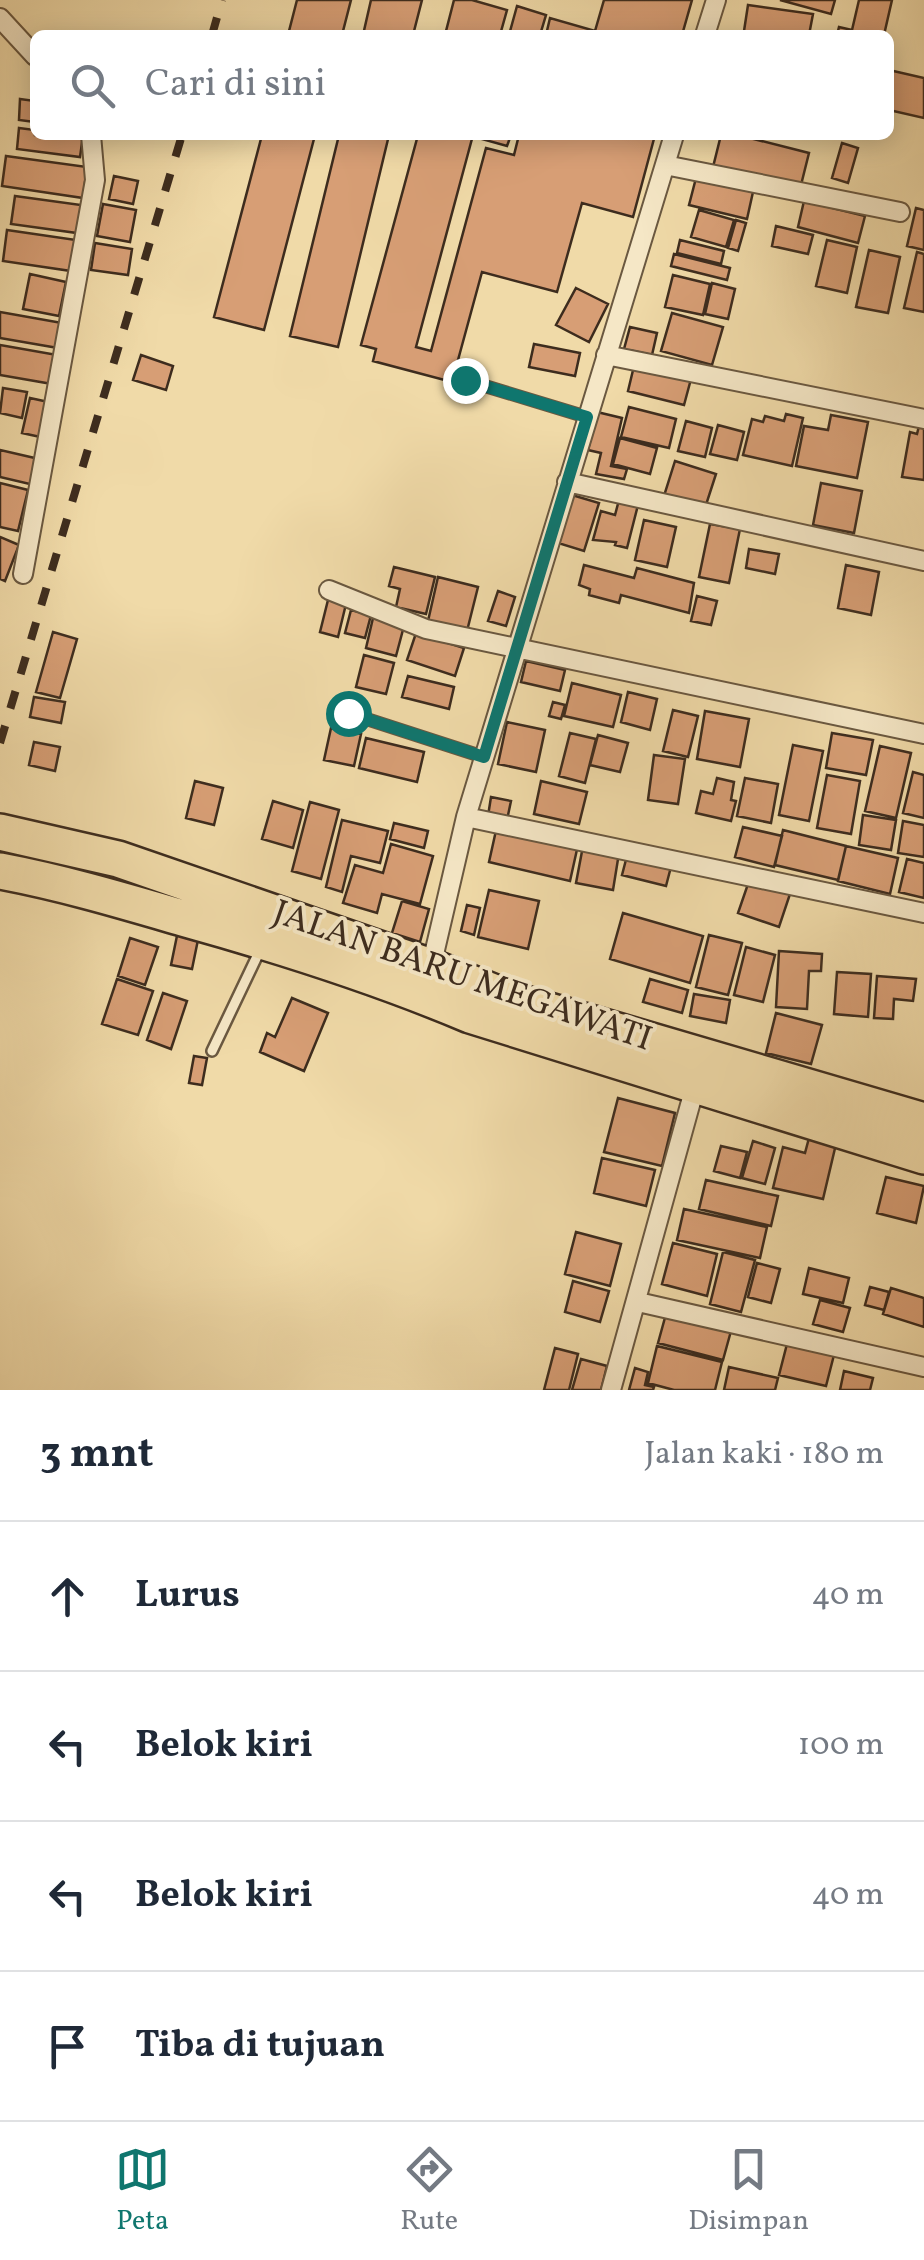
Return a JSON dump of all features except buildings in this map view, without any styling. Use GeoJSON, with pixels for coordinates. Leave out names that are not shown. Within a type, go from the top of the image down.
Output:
{"type":"FeatureCollection","features":[{"type":"Feature","properties":{"kind":"highway","name":"JALAN BARU MEGAWATI"},"geometry":{"type":"LineString","coordinates":[[0,832],[118,859],[431,967],[515,1001],[924,1122]]}},
{"type":"Feature","properties":{"kind":"highway","name":"JALAN BARU MEGAWATI"},"geometry":{"type":"LineString","coordinates":[[0,870],[74,885],[265,941],[398,985],[470,1015],[924,1156]]}},
{"type":"Feature","properties":{"kind":"street"},"geometry":{"type":"LineString","coordinates":[[707,30],[716,0]]}},
{"type":"Feature","properties":{"kind":"street"},"geometry":{"type":"LineString","coordinates":[[0,18],[30,51]]}},
{"type":"Feature","properties":{"kind":"street"},"geometry":{"type":"LineString","coordinates":[[23,574],[95,180],[91,140]]}},
{"type":"Feature","properties":{"kind":"street"},"geometry":{"type":"LineString","coordinates":[[431,967],[466,817],[672,140]]}},
{"type":"Feature","properties":{"kind":"street"},"geometry":{"type":"LineString","coordinates":[[665,165],[900,212]]}},
{"type":"Feature","properties":{"kind":"street"},"geometry":{"type":"LineString","coordinates":[[606,356],[924,419]]}},
{"type":"Feature","properties":{"kind":"street"},"geometry":{"type":"LineString","coordinates":[[566,482],[924,560]]}},
{"type":"Feature","properties":{"kind":"street"},"geometry":{"type":"LineString","coordinates":[[328,590],[426,628],[924,734]]}},
{"type":"Feature","properties":{"kind":"street"},"geometry":{"type":"LineString","coordinates":[[466,817],[924,914]]}},
{"type":"Feature","properties":{"kind":"street"},"geometry":{"type":"LineString","coordinates":[[611,1390],[694,1087]]}},
{"type":"Feature","properties":{"kind":"street"},"geometry":{"type":"LineString","coordinates":[[638,1302],[924,1367]]}},
{"type":"Feature","properties":{"kind":"lane"},"geometry":{"type":"LineString","coordinates":[[465,380],[587,417]]}},
{"type":"Feature","properties":{"kind":"lane"},"geometry":{"type":"LineString","coordinates":[[348,713],[484,757]]}},
{"type":"Feature","properties":{"kind":"lane"},"geometry":{"type":"LineString","coordinates":[[212,1051],[265,941]]}},
{"type":"Feature","properties":{"kind":"railway"},"geometry":{"type":"LineString","coordinates":[[213,30],[222,0]]}},
{"type":"Feature","properties":{"kind":"railway"},"geometry":{"type":"LineString","coordinates":[[0,743],[181,140]]}},
{"type":"Feature","properties":{"kind":"route"},"geometry":{"type":"LineString","coordinates":[[348,713],[484,757],[587,417],[465,380]]}}]}
